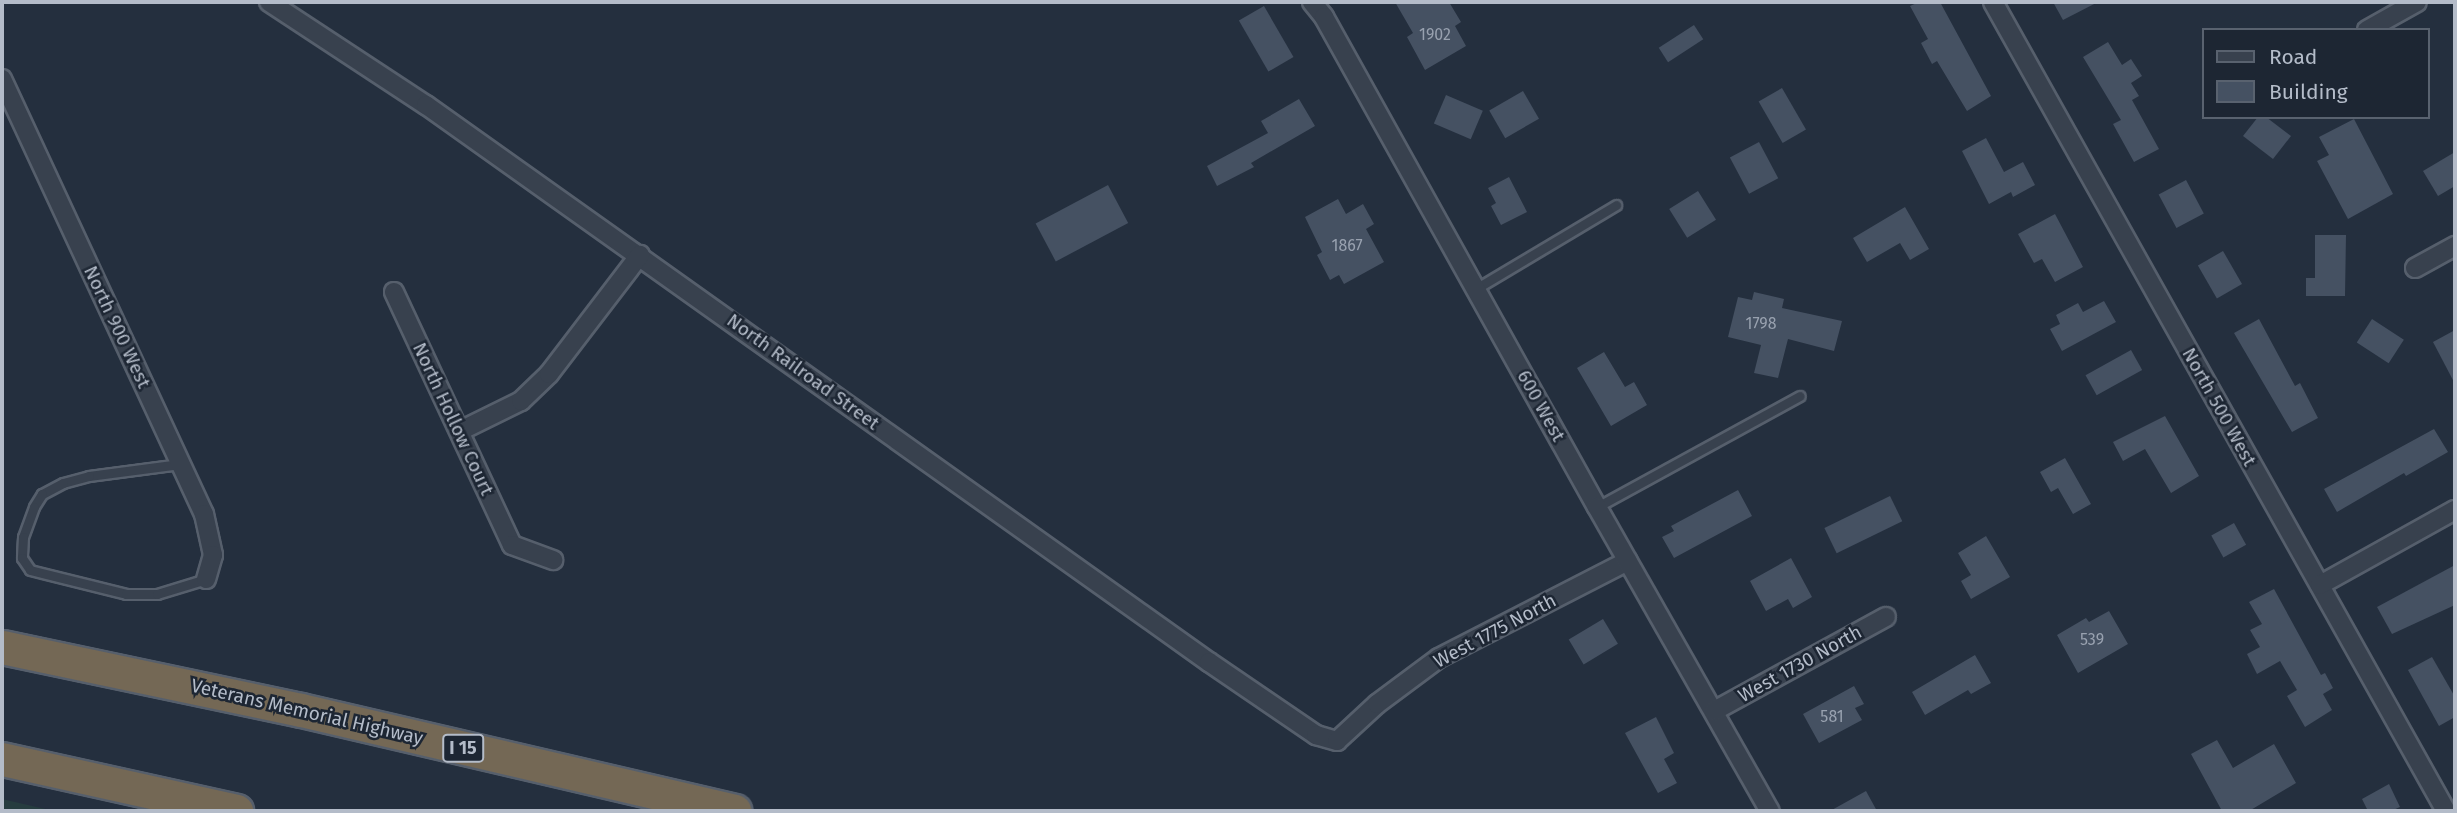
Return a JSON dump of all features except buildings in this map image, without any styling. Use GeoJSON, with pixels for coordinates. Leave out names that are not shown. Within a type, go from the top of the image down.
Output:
{"type":"FeatureCollection","features":[{"type":"Feature","properties":{"kind":"highway","name":"Veterans Memorial Highway"},"geometry":{"type":"LineString","coordinates":[[2,646],[289,707],[734,811]]}},
{"type":"Feature","properties":{"kind":"highway"},"geometry":{"type":"LineString","coordinates":[[2,759],[236,811]]}},
{"type":"Feature","properties":{"kind":"street","name":"North Railroad Street"},"geometry":{"type":"LineString","coordinates":[[269,2],[426,105],[640,255],[1209,663],[1316,735],[1337,741]]}},
{"type":"Feature","properties":{"kind":"street","name":"600 West"},"geometry":{"type":"LineString","coordinates":[[1312,2],[1324,17],[1597,508],[1770,811]]}},
{"type":"Feature","properties":{"kind":"street","name":"North 500 West"},"geometry":{"type":"LineString","coordinates":[[1993,2],[2445,811]]}},
{"type":"Feature","properties":{"kind":"street"},"geometry":{"type":"LineString","coordinates":[[2371,28],[2417,2]]}},
{"type":"Feature","properties":{"kind":"street","name":"North 900 West"},"geometry":{"type":"LineString","coordinates":[[2,79],[207,528],[213,555],[206,579]]}},
{"type":"Feature","properties":{"kind":"street"},"geometry":{"type":"LineString","coordinates":[[2415,268],[2455,246]]}},
{"type":"Feature","properties":{"kind":"street"},"geometry":{"type":"LineString","coordinates":[[460,431],[521,401],[549,374],[640,255]]}},
{"type":"Feature","properties":{"kind":"street","name":"North Hollow Court"},"geometry":{"type":"LineString","coordinates":[[394,292],[512,545],[553,560]]}},
{"type":"Feature","properties":{"kind":"street"},"geometry":{"type":"LineString","coordinates":[[2320,585],[2455,510]]}},
{"type":"Feature","properties":{"kind":"street","name":"West 1775 North"},"geometry":{"type":"LineString","coordinates":[[1337,741],[1377,704],[1439,658],[1629,561]]}},
{"type":"Feature","properties":{"kind":"street","name":"West 1730 North"},"geometry":{"type":"LineString","coordinates":[[1714,711],[1886,617]]}},
{"type":"Feature","properties":{"kind":"lane"},"geometry":{"type":"LineString","coordinates":[[1477,288],[1616,205]]}},
{"type":"Feature","properties":{"kind":"lane"},"geometry":{"type":"LineString","coordinates":[[1597,508],[1800,396]]}},
{"type":"Feature","properties":{"kind":"lane"},"geometry":{"type":"LineString","coordinates":[[180,464],[89,476],[63,483],[42,494],[23,537],[22,558],[30,570],[126,594],[157,594],[206,579]]}},
{"type":"Feature","properties":{"kind":"green space"},"geometry":{"type":"Polygon","coordinates":[[[2,799],[54,811],[2,811],[2,799]]]}}]}
